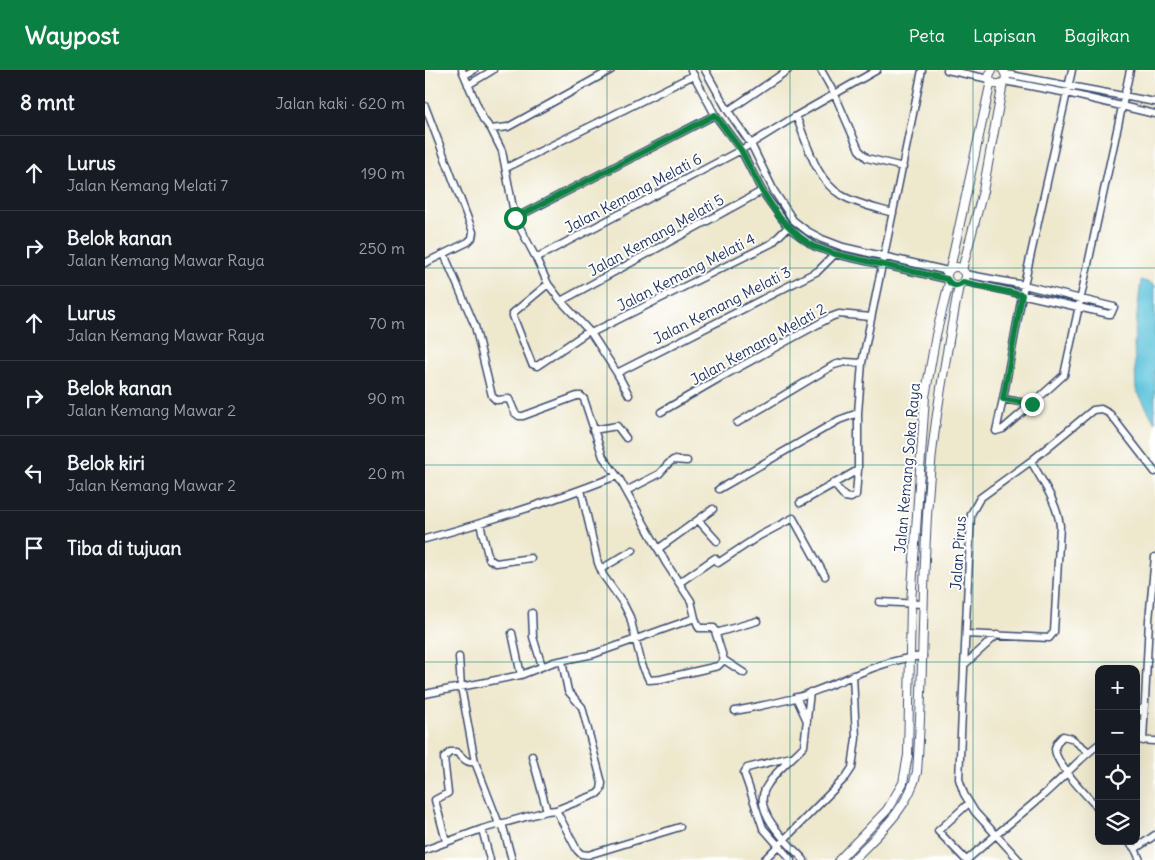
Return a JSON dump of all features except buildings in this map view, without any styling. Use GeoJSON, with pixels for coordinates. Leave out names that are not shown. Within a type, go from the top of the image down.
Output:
{"type":"FeatureCollection","features":[{"type":"Feature","properties":{"kind":"street"},"geometry":{"type":"LineString","coordinates":[[474,70],[464,73],[483,119],[491,129],[502,151],[507,168],[515,218],[548,284],[590,332],[629,395]]}},
{"type":"Feature","properties":{"kind":"street"},"geometry":{"type":"LineString","coordinates":[[468,85],[493,70]]}},
{"type":"Feature","properties":{"kind":"street"},"geometry":{"type":"LineString","coordinates":[[491,129],[508,127],[611,70]]}},
{"type":"Feature","properties":{"kind":"street"},"geometry":{"type":"LineString","coordinates":[[706,70],[728,111],[751,144],[774,191],[793,220],[822,240],[843,247],[883,255],[949,275],[954,285],[963,278],[1024,285],[1113,306],[1111,314],[1109,314],[1022,295],[963,278]]}},
{"type":"Feature","properties":{"kind":"street"},"geometry":{"type":"LineString","coordinates":[[728,111],[788,70]]}},
{"type":"Feature","properties":{"kind":"street"},"geometry":{"type":"LineString","coordinates":[[821,70],[835,95],[862,154],[867,158],[903,167]]}},
{"type":"Feature","properties":{"kind":"street","name":"Jalan Kemang Melati 6"},"geometry":{"type":"LineString","coordinates":[[536,258],[741,150],[877,70]]}},
{"type":"Feature","properties":{"kind":"street"},"geometry":{"type":"LineString","coordinates":[[833,483],[845,497],[854,498],[857,492],[858,413],[862,363],[922,70]]}},
{"type":"Feature","properties":{"kind":"street"},"geometry":{"type":"LineString","coordinates":[[947,70],[990,74],[995,85],[1004,75]]}},
{"type":"Feature","properties":{"kind":"street"},"geometry":{"type":"LineString","coordinates":[[1072,70],[1024,285],[996,431],[1003,428],[1064,375],[1130,70]]}},
{"type":"Feature","properties":{"kind":"street"},"geometry":{"type":"LineString","coordinates":[[507,168],[693,73],[715,115],[741,150],[762,191],[788,227],[813,246],[835,254],[881,264],[949,275],[959,268],[963,278]]}},
{"type":"Feature","properties":{"kind":"street","name":"Jalan Kemang Soka Raya"},"geometry":{"type":"LineString","coordinates":[[839,860],[887,810],[903,783],[908,755],[911,603],[925,397],[990,74]]}},
{"type":"Feature","properties":{"kind":"street"},"geometry":{"type":"LineString","coordinates":[[1004,75],[1069,85],[1155,102]]}},
{"type":"Feature","properties":{"kind":"street"},"geometry":{"type":"LineString","coordinates":[[1004,75],[1067,93],[1155,114]]}},
{"type":"Feature","properties":{"kind":"street","name":"Jalan Kemang Soka Raya"},"geometry":{"type":"LineString","coordinates":[[853,860],[902,808],[914,785],[917,772],[923,656],[923,604],[932,454],[939,397],[983,191],[1004,75]]}},
{"type":"Feature","properties":{"kind":"street"},"geometry":{"type":"LineString","coordinates":[[425,106],[473,232],[472,238],[468,242],[425,263]]}},
{"type":"Feature","properties":{"kind":"street"},"geometry":{"type":"LineString","coordinates":[[515,218],[715,115]]}},
{"type":"Feature","properties":{"kind":"street"},"geometry":{"type":"LineString","coordinates":[[796,116],[816,166],[826,181],[842,196],[893,213]]}},
{"type":"Feature","properties":{"kind":"street","name":"Jalan Kemang Melati 5"},"geometry":{"type":"LineString","coordinates":[[561,301],[762,191]]}},
{"type":"Feature","properties":{"kind":"street","name":"Jalan Kemang Melati 4"},"geometry":{"type":"LineString","coordinates":[[548,284],[513,313],[532,364],[537,366],[590,332],[771,243],[788,227]]}},
{"type":"Feature","properties":{"kind":"street"},"geometry":{"type":"LineString","coordinates":[[444,254],[475,326],[492,396],[495,400],[509,399],[515,413],[519,416],[581,396],[603,457],[626,491],[658,549],[691,601],[699,628],[714,628],[724,660],[744,673]]}},
{"type":"Feature","properties":{"kind":"street","name":"Jalan Kemang Melati 3"},"geometry":{"type":"LineString","coordinates":[[617,373],[818,271],[835,254]]}},
{"type":"Feature","properties":{"kind":"street","name":"Jalan Kemang Melati 2"},"geometry":{"type":"LineString","coordinates":[[661,412],[831,317],[839,314],[871,317]]}},
{"type":"Feature","properties":{"kind":"street"},"geometry":{"type":"LineString","coordinates":[[737,423],[835,365],[845,362],[862,363]]}},
{"type":"Feature","properties":{"kind":"street"},"geometry":{"type":"LineString","coordinates":[[1003,399],[1032,404]]}},
{"type":"Feature","properties":{"kind":"street","name":"Jalan Pirus"},"geometry":{"type":"LineString","coordinates":[[1019,860],[975,812],[963,794],[959,779],[971,514],[980,498],[1093,410],[1101,410],[1110,414],[1155,472]]}},
{"type":"Feature","properties":{"kind":"street"},"geometry":{"type":"LineString","coordinates":[[719,489],[839,420],[858,413]]}},
{"type":"Feature","properties":{"kind":"street"},"geometry":{"type":"LineString","coordinates":[[593,430],[617,426],[626,438]]}},
{"type":"Feature","properties":{"kind":"street"},"geometry":{"type":"LineString","coordinates":[[626,491],[659,474],[673,460],[687,462]]}},
{"type":"Feature","properties":{"kind":"street"},"geometry":{"type":"LineString","coordinates":[[966,634],[1049,638],[1054,632],[1059,516],[1053,500],[1031,460]]}},
{"type":"Feature","properties":{"kind":"street"},"geometry":{"type":"LineString","coordinates":[[800,503],[858,470]]}},
{"type":"Feature","properties":{"kind":"street"},"geometry":{"type":"LineString","coordinates":[[425,538],[480,524],[581,490],[616,476]]}},
{"type":"Feature","properties":{"kind":"street"},"geometry":{"type":"LineString","coordinates":[[581,490],[598,562],[630,617],[642,665],[648,679],[651,681],[718,666],[724,660]]}},
{"type":"Feature","properties":{"kind":"street"},"geometry":{"type":"LineString","coordinates":[[658,549],[713,509]]}},
{"type":"Feature","properties":{"kind":"street"},"geometry":{"type":"LineString","coordinates":[[679,583],[715,558],[718,563],[759,536],[793,518],[825,576]]}},
{"type":"Feature","properties":{"kind":"street"},"geometry":{"type":"LineString","coordinates":[[698,520],[717,541]]}},
{"type":"Feature","properties":{"kind":"street"},"geometry":{"type":"LineString","coordinates":[[480,524],[489,559],[492,562],[497,563],[531,558]]}},
{"type":"Feature","properties":{"kind":"street"},"geometry":{"type":"LineString","coordinates":[[601,569],[633,550]]}},
{"type":"Feature","properties":{"kind":"street"},"geometry":{"type":"LineString","coordinates":[[1155,556],[1152,621],[1147,648],[1145,706],[1140,740],[1155,741]]}},
{"type":"Feature","properties":{"kind":"street"},"geometry":{"type":"LineString","coordinates":[[879,602],[923,604]]}},
{"type":"Feature","properties":{"kind":"street"},"geometry":{"type":"LineString","coordinates":[[532,613],[533,637],[542,666]]}},
{"type":"Feature","properties":{"kind":"street"},"geometry":{"type":"LineString","coordinates":[[425,694],[521,675],[542,666],[594,654],[695,618]]}},
{"type":"Feature","properties":{"kind":"street"},"geometry":{"type":"LineString","coordinates":[[716,633],[757,621]]}},
{"type":"Feature","properties":{"kind":"street"},"geometry":{"type":"LineString","coordinates":[[511,633],[521,675]]}},
{"type":"Feature","properties":{"kind":"street"},"geometry":{"type":"LineString","coordinates":[[964,665],[997,635]]}},
{"type":"Feature","properties":{"kind":"street"},"geometry":{"type":"LineString","coordinates":[[1147,648],[1155,648]]}},
{"type":"Feature","properties":{"kind":"street"},"geometry":{"type":"LineString","coordinates":[[735,711],[796,697],[853,675],[909,658],[923,656]]}},
{"type":"Feature","properties":{"kind":"street"},"geometry":{"type":"LineString","coordinates":[[459,657],[461,687],[475,762],[512,860]]}},
{"type":"Feature","properties":{"kind":"street"},"geometry":{"type":"LineString","coordinates":[[425,850],[482,829],[556,810],[597,794],[601,790],[602,782],[582,708],[568,691],[562,661]]}},
{"type":"Feature","properties":{"kind":"street"},"geometry":{"type":"LineString","coordinates":[[764,860],[853,768],[857,738],[853,675]]}},
{"type":"Feature","properties":{"kind":"street"},"geometry":{"type":"LineString","coordinates":[[804,860],[770,821],[762,802],[765,788],[791,757],[804,746],[810,692]]}},
{"type":"Feature","properties":{"kind":"street"},"geometry":{"type":"LineString","coordinates":[[796,697],[808,722]]}},
{"type":"Feature","properties":{"kind":"street"},"geometry":{"type":"LineString","coordinates":[[1140,710],[1145,706]]}},
{"type":"Feature","properties":{"kind":"street"},"geometry":{"type":"LineString","coordinates":[[1089,752],[1071,738],[1063,736],[1055,748],[1056,755],[1067,773],[1095,804]]}},
{"type":"Feature","properties":{"kind":"street"},"geometry":{"type":"LineString","coordinates":[[969,803],[938,832],[967,860],[1095,747]]}},
{"type":"Feature","properties":{"kind":"street"},"geometry":{"type":"LineString","coordinates":[[446,841],[435,800],[448,793],[445,758],[450,752],[456,752],[466,762],[475,762]]}},
{"type":"Feature","properties":{"kind":"street"},"geometry":{"type":"LineString","coordinates":[[532,756],[547,811]]}},
{"type":"Feature","properties":{"kind":"street"},"geometry":{"type":"LineString","coordinates":[[791,757],[745,770],[744,775],[763,828],[791,860]]}},
{"type":"Feature","properties":{"kind":"street"},"geometry":{"type":"LineString","coordinates":[[752,798],[763,795]]}},
{"type":"Feature","properties":{"kind":"street"},"geometry":{"type":"LineString","coordinates":[[556,810],[577,850],[581,854],[588,855],[680,827]]}},
{"type":"Feature","properties":{"kind":"street"},"geometry":{"type":"LineString","coordinates":[[482,829],[490,860]]}},
{"type":"Feature","properties":{"kind":"street"},"geometry":{"type":"LineString","coordinates":[[867,831],[874,839]]}},
{"type":"Feature","properties":{"kind":"street"},"geometry":{"type":"LineString","coordinates":[[1135,849],[1155,835]]}},
{"type":"Feature","properties":{"kind":"street"},"geometry":{"type":"LineString","coordinates":[[1132,845],[1140,860]]}},
{"type":"Feature","properties":{"kind":"water"},"geometry":{"type":"Polygon","coordinates":[[[1141,280],[1155,285],[1155,423],[1136,389],[1134,342],[1141,280]]]}},
{"type":"Feature","properties":{"kind":"route"},"geometry":{"type":"LineString","coordinates":[[515,218],[715,115],[741,150],[762,191],[780,218],[788,227],[813,246],[835,254],[947,279],[949,283],[954,285],[959,285],[963,282],[1022,295],[1003,399],[1032,404]]}}]}
